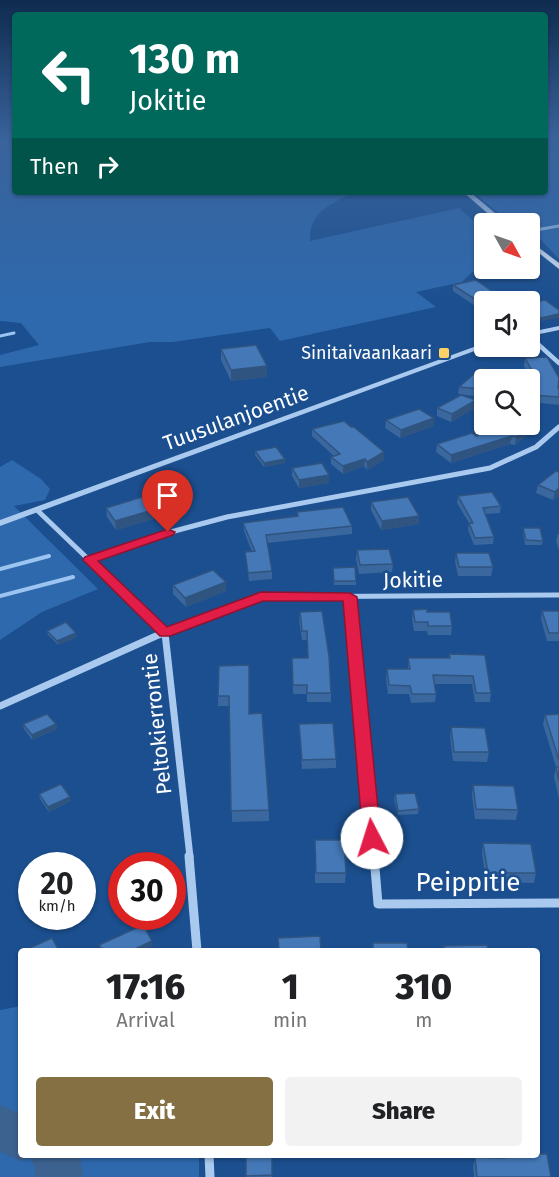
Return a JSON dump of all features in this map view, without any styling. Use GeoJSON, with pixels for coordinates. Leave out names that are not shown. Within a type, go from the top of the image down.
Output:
{"type":"FeatureCollection","features":[{"type":"Feature","properties":{"kind":"main road"},"geometry":{"type":"LineString","coordinates":[[470,195],[492,213]]}},
{"type":"Feature","properties":{"kind":"main road"},"geometry":{"type":"LineString","coordinates":[[540,251],[559,267]]}},
{"type":"Feature","properties":{"kind":"street"},"geometry":{"type":"LineString","coordinates":[[540,229],[559,226]]}},
{"type":"Feature","properties":{"kind":"street"},"geometry":{"type":"LineString","coordinates":[[540,333],[559,328]]}},
{"type":"Feature","properties":{"kind":"street"},"geometry":{"type":"LineString","coordinates":[[540,345],[559,363]]}},
{"type":"Feature","properties":{"kind":"street","name":"Tuusulanjoentie"},"geometry":{"type":"LineString","coordinates":[[0,523],[474,350]]}},
{"type":"Feature","properties":{"kind":"street"},"geometry":{"type":"LineString","coordinates":[[89,560],[129,544],[208,522],[490,468],[517,458],[539,446],[559,427]]}},
{"type":"Feature","properties":{"kind":"street","name":"Peltokierrontie"},"geometry":{"type":"LineString","coordinates":[[37,510],[165,633],[191,872],[197,948]]}},
{"type":"Feature","properties":{"kind":"street","name":"Jokitie"},"geometry":{"type":"LineString","coordinates":[[0,706],[165,633],[261,597],[559,595]]}},
{"type":"Feature","properties":{"kind":"street","name":"Peippitie"},"geometry":{"type":"LineString","coordinates":[[350,597],[378,904],[559,903]]}},
{"type":"Feature","properties":{"kind":"street"},"geometry":{"type":"LineString","coordinates":[[209,1158],[210,1177]]}},
{"type":"Feature","properties":{"kind":"shaded area"},"geometry":{"type":"Polygon","coordinates":[[[0,194],[349,195],[317,215],[313,222],[310,241],[459,208],[474,221],[474,272],[462,282],[416,292],[436,307],[280,341],[270,328],[173,342],[150,342],[0,367],[0,355],[39,345],[21,323],[0,321],[0,194]]]}},
{"type":"Feature","properties":{"kind":"shaded area"},"geometry":{"type":"Polygon","coordinates":[[[559,194],[559,259],[540,239],[540,213],[499,213],[477,195],[559,194]]]}},
{"type":"Feature","properties":{"kind":"shaded area"},"geometry":{"type":"Polygon","coordinates":[[[12,460],[41,479],[50,489],[45,500],[14,506],[98,589],[42,612],[0,640],[0,467],[12,460]]]}},
{"type":"Feature","properties":{"kind":"shaded area"},"geometry":{"type":"Polygon","coordinates":[[[18,1007],[18,1158],[199,1158],[199,1177],[0,1177],[0,1010],[18,1007]]]}},
{"type":"Feature","properties":{"kind":"building"},"geometry":{"type":"Polygon","coordinates":[[[476,280],[492,291],[474,291],[474,299],[453,285],[476,280]]]}},
{"type":"Feature","properties":{"kind":"building"},"geometry":{"type":"Polygon","coordinates":[[[545,300],[559,310],[559,314],[540,318],[540,301],[545,300]]]}},
{"type":"Feature","properties":{"kind":"building"},"geometry":{"type":"Polygon","coordinates":[[[256,345],[267,366],[231,370],[221,349],[256,345]]]}},
{"type":"Feature","properties":{"kind":"building"},"geometry":{"type":"Polygon","coordinates":[[[547,357],[559,378],[559,397],[540,396],[540,369],[531,369],[525,358],[547,357]]]}},
{"type":"Feature","properties":{"kind":"building"},"geometry":{"type":"Polygon","coordinates":[[[474,374],[474,388],[459,387],[474,374]]]}},
{"type":"Feature","properties":{"kind":"building"},"geometry":{"type":"Polygon","coordinates":[[[461,395],[474,399],[452,414],[437,408],[461,395]]]}},
{"type":"Feature","properties":{"kind":"building"},"geometry":{"type":"Polygon","coordinates":[[[419,409],[434,418],[401,430],[386,420],[419,409]]]}},
{"type":"Feature","properties":{"kind":"building"},"geometry":{"type":"Polygon","coordinates":[[[344,421],[384,452],[367,462],[365,459],[343,466],[331,457],[340,454],[312,429],[344,421]]]}},
{"type":"Feature","properties":{"kind":"building"},"geometry":{"type":"Polygon","coordinates":[[[472,433],[477,436],[518,435],[451,455],[437,444],[472,433]]]}},
{"type":"Feature","properties":{"kind":"building"},"geometry":{"type":"Polygon","coordinates":[[[276,447],[285,459],[264,463],[255,451],[276,447]]]}},
{"type":"Feature","properties":{"kind":"building"},"geometry":{"type":"Polygon","coordinates":[[[322,463],[329,475],[299,480],[292,468],[322,463]]]}},
{"type":"Feature","properties":{"kind":"building"},"geometry":{"type":"Polygon","coordinates":[[[556,471],[559,472],[559,488],[555,492],[538,485],[556,471]]]}},
{"type":"Feature","properties":{"kind":"building"},"geometry":{"type":"Polygon","coordinates":[[[492,492],[501,506],[483,508],[494,537],[475,538],[469,523],[473,523],[458,496],[492,492]]]}},
{"type":"Feature","properties":{"kind":"building"},"geometry":{"type":"Polygon","coordinates":[[[142,497],[153,510],[115,521],[106,508],[142,497]]]}},
{"type":"Feature","properties":{"kind":"building"},"geometry":{"type":"Polygon","coordinates":[[[408,497],[419,516],[382,521],[371,502],[408,497]]]}},
{"type":"Feature","properties":{"kind":"building"},"geometry":{"type":"Polygon","coordinates":[[[343,507],[352,526],[266,535],[272,571],[248,573],[245,552],[255,551],[243,523],[298,516],[297,512],[343,507]]]}},
{"type":"Feature","properties":{"kind":"building"},"geometry":{"type":"Polygon","coordinates":[[[523,528],[540,528],[543,541],[526,540],[523,528]]]}},
{"type":"Feature","properties":{"kind":"building"},"geometry":{"type":"Polygon","coordinates":[[[389,549],[393,564],[360,565],[357,550],[389,549]]]}},
{"type":"Feature","properties":{"kind":"building"},"geometry":{"type":"Polygon","coordinates":[[[456,553],[489,553],[493,567],[459,567],[456,553]]]}},
{"type":"Feature","properties":{"kind":"building"},"geometry":{"type":"Polygon","coordinates":[[[355,567],[356,581],[334,581],[333,568],[355,567]]]}},
{"type":"Feature","properties":{"kind":"building"},"geometry":{"type":"Polygon","coordinates":[[[213,570],[226,582],[185,598],[173,585],[213,570]]]}},
{"type":"Feature","properties":{"kind":"building"},"geometry":{"type":"Polygon","coordinates":[[[427,609],[427,612],[450,612],[452,626],[428,626],[428,622],[415,622],[413,610],[427,609]]]}},
{"type":"Feature","properties":{"kind":"building"},"geometry":{"type":"Polygon","coordinates":[[[322,611],[329,656],[331,693],[307,693],[307,685],[293,685],[292,658],[308,658],[307,631],[302,631],[300,612],[322,611]]]}},
{"type":"Feature","properties":{"kind":"building"},"geometry":{"type":"Polygon","coordinates":[[[542,611],[559,611],[559,633],[549,633],[542,611]]]}},
{"type":"Feature","properties":{"kind":"building"},"geometry":{"type":"Polygon","coordinates":[[[66,622],[76,633],[57,641],[47,631],[66,622]]]}},
{"type":"Feature","properties":{"kind":"building"},"geometry":{"type":"Polygon","coordinates":[[[449,654],[485,655],[491,693],[476,693],[473,676],[433,675],[436,694],[412,694],[410,686],[389,685],[387,669],[410,669],[408,658],[450,658],[449,654]]]}},
{"type":"Feature","properties":{"kind":"building"},"geometry":{"type":"Polygon","coordinates":[[[249,665],[249,714],[262,713],[269,810],[231,811],[229,696],[218,696],[219,666],[249,665]]]}},
{"type":"Feature","properties":{"kind":"building"},"geometry":{"type":"Polygon","coordinates":[[[47,714],[56,724],[32,735],[23,724],[47,714]]]}},
{"type":"Feature","properties":{"kind":"building"},"geometry":{"type":"Polygon","coordinates":[[[559,714],[559,760],[545,715],[559,714]]]}},
{"type":"Feature","properties":{"kind":"building"},"geometry":{"type":"Polygon","coordinates":[[[333,723],[336,759],[302,760],[299,724],[333,723]]]}},
{"type":"Feature","properties":{"kind":"building"},"geometry":{"type":"Polygon","coordinates":[[[451,727],[485,728],[489,752],[454,752],[451,727]]]}},
{"type":"Feature","properties":{"kind":"building"},"geometry":{"type":"Polygon","coordinates":[[[61,784],[70,797],[48,807],[39,794],[61,784]]]}},
{"type":"Feature","properties":{"kind":"building"},"geometry":{"type":"Polygon","coordinates":[[[473,785],[514,786],[518,810],[476,809],[473,785]]]}},
{"type":"Feature","properties":{"kind":"building"},"geometry":{"type":"Polygon","coordinates":[[[415,793],[419,809],[398,811],[395,794],[415,793]]]}},
{"type":"Feature","properties":{"kind":"building"},"geometry":{"type":"Polygon","coordinates":[[[315,840],[344,840],[346,873],[316,873],[315,840]]]}},
{"type":"Feature","properties":{"kind":"building"},"geometry":{"type":"Polygon","coordinates":[[[483,843],[531,844],[536,873],[488,873],[483,843]]]}},
{"type":"Feature","properties":{"kind":"building"},"geometry":{"type":"Polygon","coordinates":[[[132,930],[146,930],[152,941],[137,948],[101,948],[99,945],[132,930]]]}},
{"type":"Feature","properties":{"kind":"building"},"geometry":{"type":"Polygon","coordinates":[[[320,936],[321,948],[279,948],[278,938],[320,936]]]}},
{"type":"Feature","properties":{"kind":"building"},"geometry":{"type":"Polygon","coordinates":[[[52,938],[57,948],[30,948],[52,938]]]}},
{"type":"Feature","properties":{"kind":"building"},"geometry":{"type":"Polygon","coordinates":[[[373,943],[407,943],[408,948],[373,948],[373,943]]]}},
{"type":"Feature","properties":{"kind":"building"},"geometry":{"type":"Polygon","coordinates":[[[487,945],[488,948],[444,948],[444,946],[487,945]]]}},
{"type":"Feature","properties":{"kind":"building"},"geometry":{"type":"Polygon","coordinates":[[[540,1154],[547,1154],[551,1177],[477,1177],[475,1158],[540,1158],[540,1154]]]}},
{"type":"Feature","properties":{"kind":"building"},"geometry":{"type":"Polygon","coordinates":[[[246,1158],[272,1158],[272,1175],[246,1176],[246,1158]]]}},
{"type":"Feature","properties":{"kind":"waterway"},"geometry":{"type":"LineString","coordinates":[[0,336],[14,333]]}},
{"type":"Feature","properties":{"kind":"waterway"},"geometry":{"type":"LineString","coordinates":[[0,569],[49,556]]}},
{"type":"Feature","properties":{"kind":"waterway"},"geometry":{"type":"LineString","coordinates":[[0,596],[73,577]]}},
{"type":"Feature","properties":{"kind":"waterway"},"geometry":{"type":"LineString","coordinates":[[0,1127],[18,1136]]}},
{"type":"Feature","properties":{"kind":"waterway"},"geometry":{"type":"LineString","coordinates":[[58,1158],[59,1177]]}},
{"type":"Feature","properties":{"kind":"place","name":"Sinitaivaankaari"},"geometry":{"type":"Point","coordinates":[444,353]}},
{"type":"Feature","properties":{"kind":"route"},"geometry":{"type":"LineString","coordinates":[[168,532],[89,560],[165,633],[261,597],[350,597],[372,838]]}}]}
